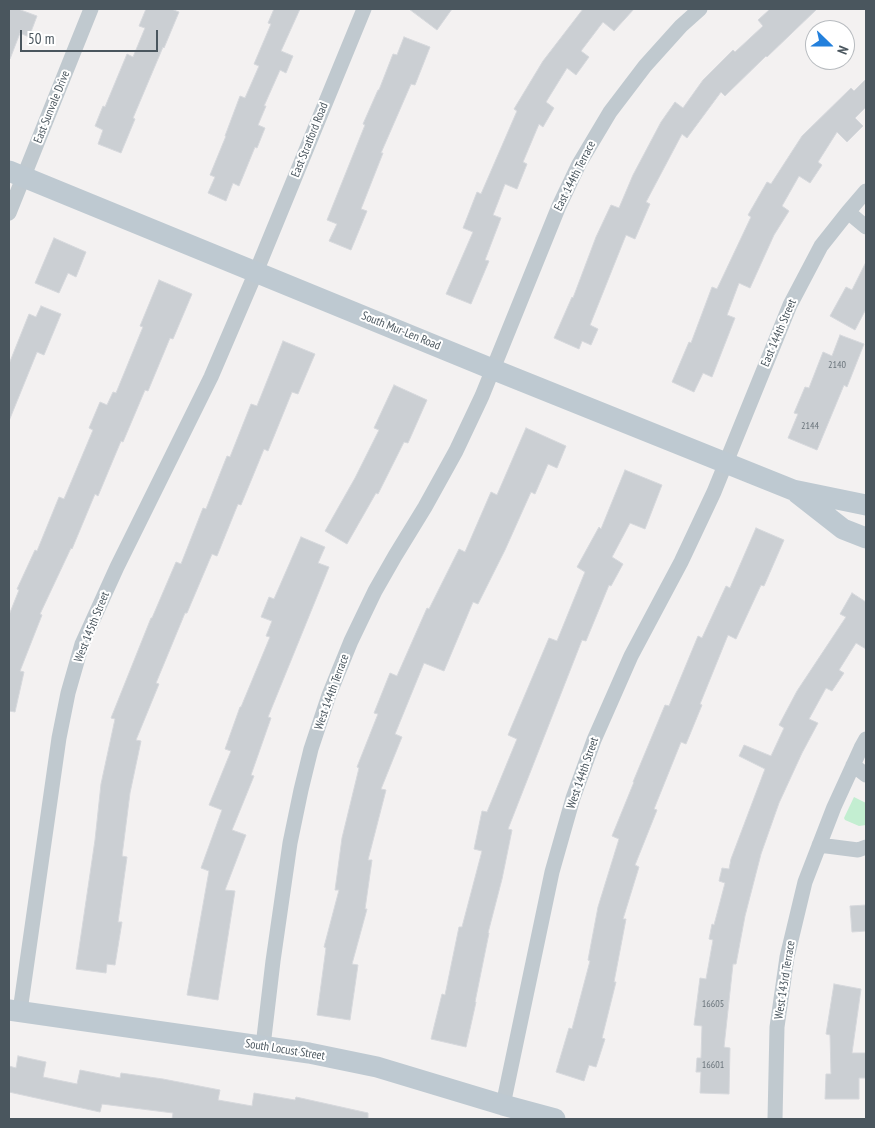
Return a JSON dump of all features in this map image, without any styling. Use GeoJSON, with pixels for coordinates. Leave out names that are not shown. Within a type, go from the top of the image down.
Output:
{"type":"FeatureCollection","features":[{"type":"Feature","properties":{"kind":"main road","name":"South Mur-Len Road"},"geometry":{"type":"LineString","coordinates":[[16,174],[793,490],[866,505]]}},
{"type":"Feature","properties":{"kind":"main road","name":"South Mur-Len Road"},"geometry":{"type":"LineString","coordinates":[[793,490],[843,529],[866,538]]}},
{"type":"Feature","properties":{"kind":"main road","name":"South Locust Street"},"geometry":{"type":"LineString","coordinates":[[14,1011],[309,1053],[377,1067],[555,1119]]}},
{"type":"Feature","properties":{"kind":"street","name":"East Sunvale Drive"},"geometry":{"type":"LineString","coordinates":[[9,213],[16,174],[92,9]]}},
{"type":"Feature","properties":{"kind":"street","name":"East Stratford Road"},"geometry":{"type":"LineString","coordinates":[[256,272],[364,9]]}},
{"type":"Feature","properties":{"kind":"street","name":"East 144th Terrace"},"geometry":{"type":"LineString","coordinates":[[492,369],[578,164],[610,112],[645,66],[681,26],[700,9]]}},
{"type":"Feature","properties":{"kind":"street","name":"East 144th Street"},"geometry":{"type":"LineString","coordinates":[[725,463],[790,305],[821,246],[866,191]]}},
{"type":"Feature","properties":{"kind":"street"},"geometry":{"type":"LineString","coordinates":[[848,212],[866,227]]}},
{"type":"Feature","properties":{"kind":"street","name":"West 145th Street"},"geometry":{"type":"LineString","coordinates":[[14,1011],[59,738],[68,693],[82,644],[117,567],[211,377],[256,272]]}},
{"type":"Feature","properties":{"kind":"street","name":"West 144th Terrace"},"geometry":{"type":"LineString","coordinates":[[263,1046],[290,843],[311,749],[329,695],[351,641],[375,591],[456,451],[482,396],[492,369]]}},
{"type":"Feature","properties":{"kind":"street","name":"West 144th Street"},"geometry":{"type":"LineString","coordinates":[[503,1105],[552,872],[573,798],[594,740],[631,656],[681,562],[714,492],[725,463]]}},
{"type":"Feature","properties":{"kind":"street","name":"West 143rd Terrace"},"geometry":{"type":"LineString","coordinates":[[775,1119],[777,1027],[787,958],[804,882],[834,807],[866,738]]}},
{"type":"Feature","properties":{"kind":"street"},"geometry":{"type":"LineString","coordinates":[[853,765],[866,775]]}},
{"type":"Feature","properties":{"kind":"street"},"geometry":{"type":"LineString","coordinates":[[819,845],[858,850],[866,847]]}},
{"type":"Feature","properties":{"kind":"green space"},"geometry":{"type":"Polygon","coordinates":[[[854,797],[866,803],[866,825],[859,826],[844,818],[854,797]]]}},
{"type":"Feature","properties":{"kind":"building"},"geometry":{"type":"Polygon","coordinates":[[[9,9],[18,9],[37,16],[29,37],[20,33],[10,59],[9,58],[9,9]]]}},
{"type":"Feature","properties":{"kind":"building"},"geometry":{"type":"Polygon","coordinates":[[[146,9],[171,9],[179,12],[133,118],[135,119],[121,153],[98,144],[103,130],[95,126],[127,54],[133,57],[145,28],[139,26],[146,9]]]}},
{"type":"Feature","properties":{"kind":"building"},"geometry":{"type":"Polygon","coordinates":[[[274,9],[300,9],[281,51],[293,56],[286,73],[280,70],[258,125],[265,128],[257,148],[255,147],[239,186],[233,183],[226,201],[208,193],[215,177],[210,175],[240,96],[245,98],[259,66],[254,64],[271,24],[268,23],[274,9]]]}},
{"type":"Feature","properties":{"kind":"building"},"geometry":{"type":"Polygon","coordinates":[[[409,9],[452,9],[437,30],[409,9]]]}},
{"type":"Feature","properties":{"kind":"building"},"geometry":{"type":"Polygon","coordinates":[[[583,9],[634,9],[614,31],[603,22],[581,51],[589,57],[576,75],[567,68],[546,102],[554,108],[543,127],[539,124],[523,162],[527,164],[517,189],[505,184],[493,215],[501,218],[485,260],[489,261],[471,304],[446,294],[473,232],[463,228],[477,192],[481,194],[517,111],[514,109],[543,61],[583,9]]]}},
{"type":"Feature","properties":{"kind":"building"},"geometry":{"type":"Polygon","coordinates":[[[770,9],[817,9],[725,96],[721,92],[687,138],[682,134],[646,202],[650,204],[635,239],[626,235],[590,325],[598,329],[591,345],[582,341],[579,349],[554,338],[573,298],[596,237],[611,205],[619,208],[633,175],[661,122],[675,102],[683,108],[703,80],[733,50],[735,52],[763,26],[758,20],[770,9]]]}},
{"type":"Feature","properties":{"kind":"building"},"geometry":{"type":"Polygon","coordinates":[[[404,37],[430,47],[415,85],[411,84],[381,153],[383,153],[361,209],[367,211],[351,250],[329,241],[337,224],[327,220],[365,125],[363,124],[393,54],[397,55],[404,37]]]}},
{"type":"Feature","properties":{"kind":"building"},"geometry":{"type":"Polygon","coordinates":[[[866,79],[866,107],[855,118],[863,126],[847,142],[837,132],[818,162],[822,165],[810,183],[799,176],[782,206],[789,211],[774,235],[750,288],[739,283],[727,315],[735,318],[712,377],[703,373],[694,392],[672,382],[689,342],[691,343],[712,287],[717,289],[751,217],[748,215],[767,182],[771,184],[802,136],[851,88],[854,91],[866,79]]]}},
{"type":"Feature","properties":{"kind":"building"},"geometry":{"type":"Polygon","coordinates":[[[54,238],[86,252],[76,277],[68,273],[59,293],[35,283],[54,238]]]}},
{"type":"Feature","properties":{"kind":"building"},"geometry":{"type":"Polygon","coordinates":[[[866,262],[866,309],[855,330],[830,316],[846,287],[852,290],[866,262]]]}},
{"type":"Feature","properties":{"kind":"building"},"geometry":{"type":"Polygon","coordinates":[[[159,280],[192,294],[173,339],[170,338],[148,391],[145,390],[98,496],[95,494],[72,549],[40,614],[42,615],[20,671],[24,672],[15,712],[9,711],[9,615],[19,590],[17,589],[35,550],[37,551],[59,497],[64,499],[93,430],[89,428],[100,402],[107,405],[113,392],[116,393],[143,327],[140,326],[159,280]]]}},
{"type":"Feature","properties":{"kind":"building"},"geometry":{"type":"Polygon","coordinates":[[[41,306],[61,314],[44,355],[37,352],[9,421],[9,364],[29,314],[36,317],[41,306]]]}},
{"type":"Feature","properties":{"kind":"building"},"geometry":{"type":"Polygon","coordinates":[[[840,335],[864,344],[847,387],[844,385],[817,450],[788,438],[798,414],[794,413],[805,387],[809,388],[823,352],[832,356],[840,335]]]}},
{"type":"Feature","properties":{"kind":"building"},"geometry":{"type":"Polygon","coordinates":[[[283,341],[315,354],[298,394],[292,392],[268,451],[264,449],[241,505],[238,504],[217,556],[212,554],[156,683],[159,684],[136,740],[141,741],[130,793],[122,856],[127,857],[118,922],[122,922],[115,965],[107,964],[106,973],[76,969],[95,840],[101,784],[115,719],[111,718],[151,618],[176,562],[181,564],[203,508],[206,509],[227,456],[230,457],[251,404],[257,406],[283,341]]]}},
{"type":"Feature","properties":{"kind":"building"},"geometry":{"type":"Polygon","coordinates":[[[394,385],[427,400],[408,443],[404,442],[378,494],[376,493],[347,544],[325,531],[379,430],[374,428],[394,385]]]}},
{"type":"Feature","properties":{"kind":"building"},"geometry":{"type":"Polygon","coordinates":[[[526,428],[566,446],[557,468],[548,464],[535,494],[531,492],[478,604],[473,602],[444,671],[424,663],[395,734],[402,737],[381,789],[386,790],[368,860],[372,860],[365,909],[367,909],[352,964],[358,965],[350,1020],[317,1015],[326,948],[324,947],[339,890],[335,890],[342,838],[359,768],[357,767],[378,714],[374,713],[390,673],[397,676],[427,608],[429,609],[459,549],[465,552],[491,492],[497,495],[526,428]]]}},
{"type":"Feature","properties":{"kind":"building"},"geometry":{"type":"Polygon","coordinates":[[[625,470],[662,485],[645,529],[630,523],[612,557],[623,564],[611,586],[609,585],[586,641],[582,640],[508,829],[512,830],[488,933],[466,1047],[431,1039],[442,994],[445,995],[459,927],[462,927],[482,851],[474,849],[482,811],[487,812],[517,739],[508,735],[549,638],[557,641],[585,572],[577,567],[599,527],[601,529],[625,470]]]}},
{"type":"Feature","properties":{"kind":"building"},"geometry":{"type":"Polygon","coordinates":[[[756,528],[784,540],[764,586],[761,585],[736,639],[728,635],[686,744],[681,742],[654,809],[657,810],[635,865],[639,867],[623,919],[626,919],[614,982],[616,982],[602,1038],[605,1039],[596,1067],[589,1065],[584,1081],[556,1072],[569,1028],[572,1029],[590,961],[588,960],[598,907],[619,839],[612,836],[665,705],[669,706],[698,636],[702,638],[726,586],[730,588],[756,528]]]}},
{"type":"Feature","properties":{"kind":"building"},"geometry":{"type":"Polygon","coordinates":[[[301,537],[325,547],[318,563],[329,567],[268,717],[271,718],[251,775],[254,776],[232,830],[246,835],[225,890],[235,891],[218,1000],[187,995],[209,871],[201,868],[222,810],[209,805],[231,751],[225,749],[240,707],[270,637],[266,636],[272,621],[261,617],[269,597],[274,599],[301,537]]]}},
{"type":"Feature","properties":{"kind":"building"},"geometry":{"type":"Polygon","coordinates":[[[852,593],[866,602],[866,649],[856,643],[839,670],[844,673],[832,691],[826,688],[809,719],[818,723],[779,803],[761,854],[745,916],[736,964],[733,964],[724,1047],[730,1048],[729,1094],[700,1093],[701,1072],[696,1072],[697,1058],[701,1058],[702,1026],[694,1025],[700,978],[706,979],[713,940],[709,939],[725,883],[719,881],[722,868],[729,869],[731,859],[765,769],[739,756],[744,745],[771,756],[784,728],[779,725],[797,691],[846,617],[840,614],[852,593]]]}},
{"type":"Feature","properties":{"kind":"building"},"geometry":{"type":"Polygon","coordinates":[[[866,905],[866,931],[852,932],[850,906],[866,905]]]}},
{"type":"Feature","properties":{"kind":"building"},"geometry":{"type":"Polygon","coordinates":[[[834,984],[861,989],[852,1053],[866,1053],[866,1078],[859,1078],[859,1099],[825,1099],[826,1074],[831,1074],[830,1035],[826,1034],[834,984]]]}},
{"type":"Feature","properties":{"kind":"building"},"geometry":{"type":"Polygon","coordinates":[[[18,1056],[46,1062],[43,1077],[77,1084],[80,1070],[120,1078],[121,1073],[220,1090],[218,1100],[252,1106],[254,1093],[295,1100],[296,1097],[368,1113],[368,1119],[172,1119],[173,1113],[102,1104],[100,1112],[9,1092],[9,1066],[16,1068],[18,1056]]]}}]}
